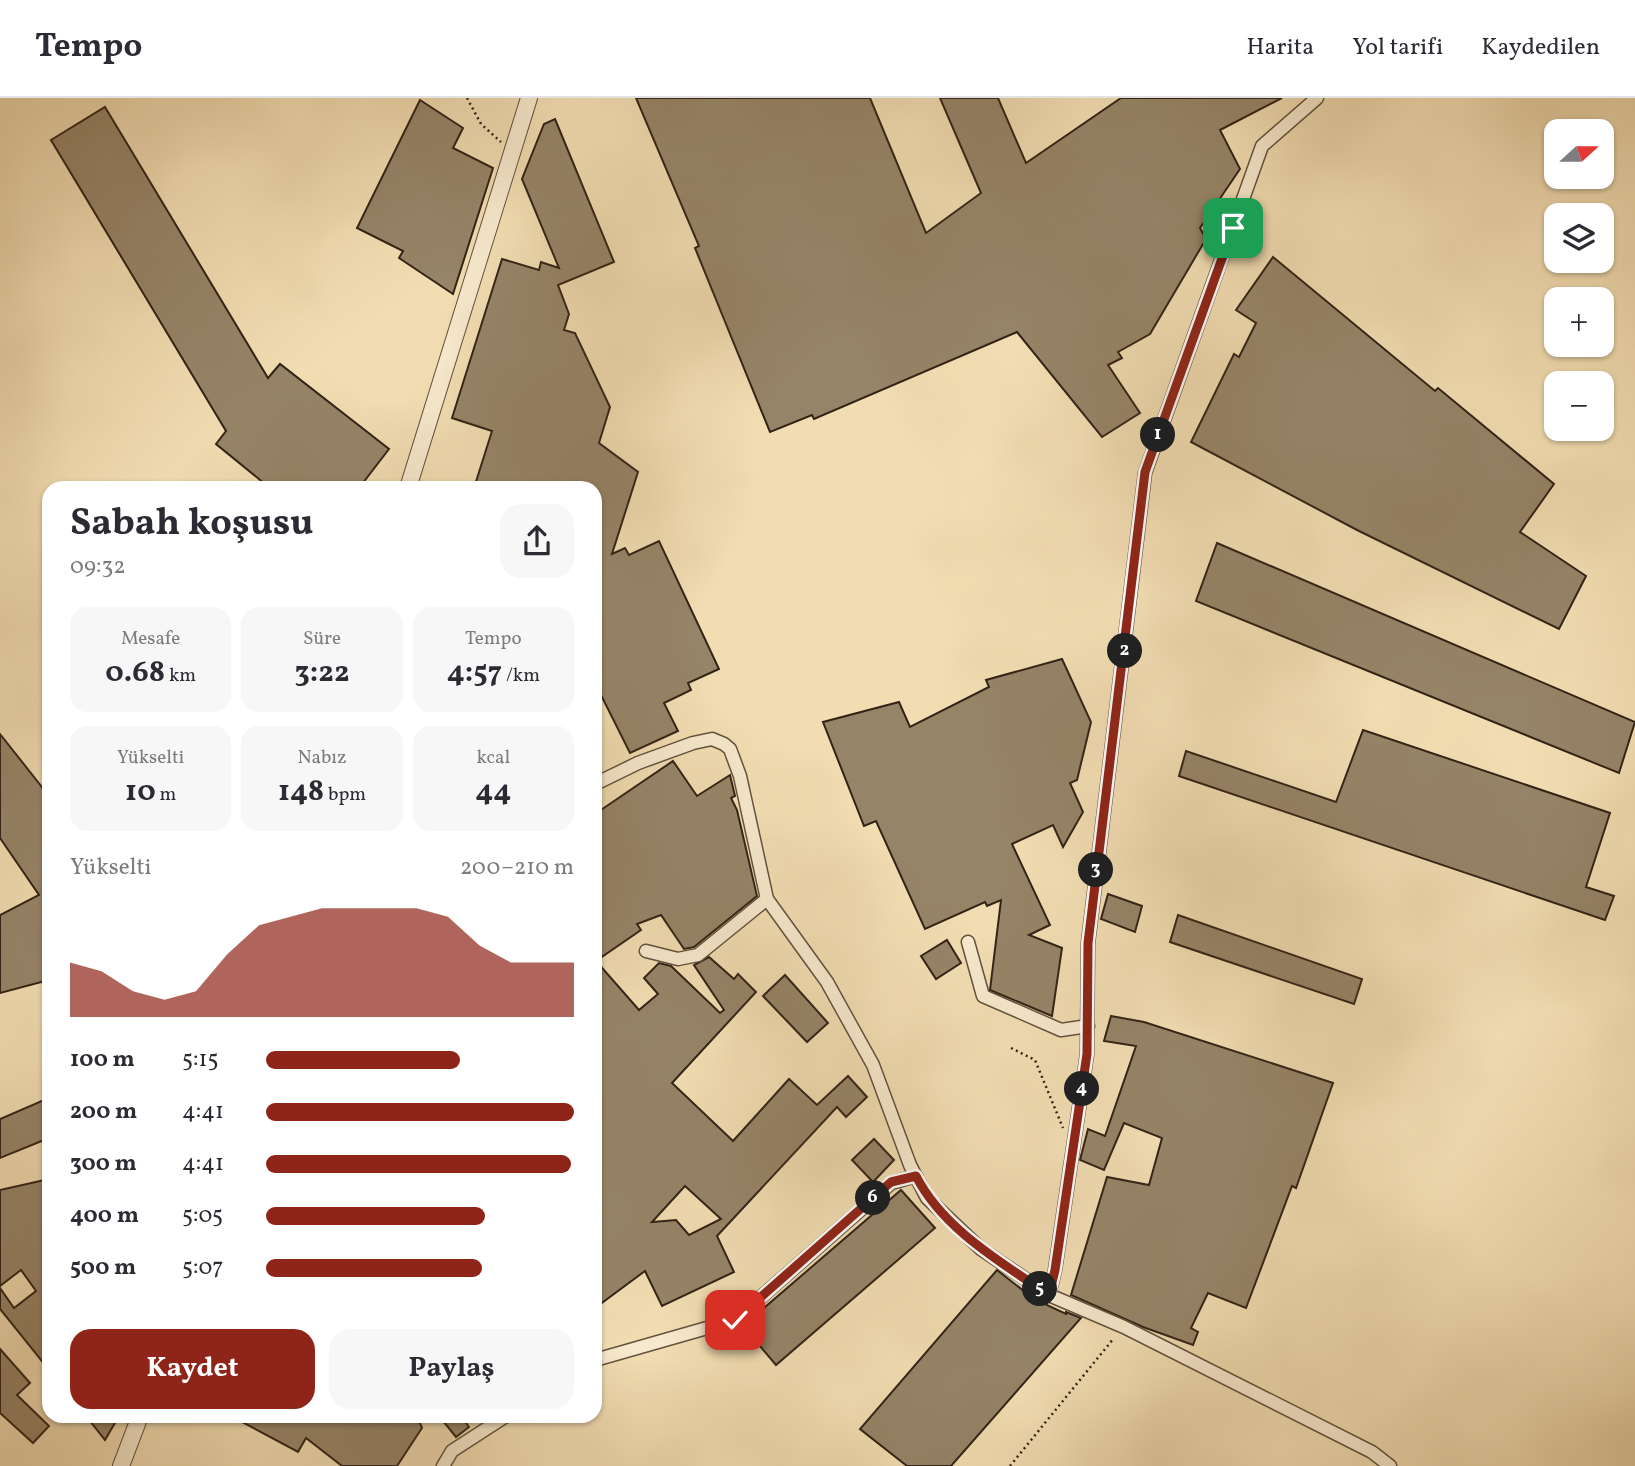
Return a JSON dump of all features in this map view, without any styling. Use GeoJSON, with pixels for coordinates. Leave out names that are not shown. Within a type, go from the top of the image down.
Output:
{"type":"FeatureCollection","features":[{"type":"Feature","properties":{"kind":"street"},"geometry":{"type":"LineString","coordinates":[[410,481],[529,98]]}},
{"type":"Feature","properties":{"kind":"street"},"geometry":{"type":"LineString","coordinates":[[1049,1295],[1087,1054],[1088,943],[1145,472],[1262,146],[1317,98]]}},
{"type":"Feature","properties":{"kind":"street"},"geometry":{"type":"LineString","coordinates":[[602,780],[638,762],[693,743],[712,739],[730,749],[740,776],[767,899],[827,982],[873,1065],[927,1198],[981,1249],[1049,1295],[1124,1327],[1372,1452],[1390,1466]]}},
{"type":"Feature","properties":{"kind":"street"},"geometry":{"type":"LineString","coordinates":[[646,951],[678,959],[698,955],[767,899]]}},
{"type":"Feature","properties":{"kind":"street"},"geometry":{"type":"LineString","coordinates":[[968,942],[983,996],[1061,1030],[1088,1026]]}},
{"type":"Feature","properties":{"kind":"street"},"geometry":{"type":"LineString","coordinates":[[602,1358],[735,1320],[891,1182],[916,1176]]}},
{"type":"Feature","properties":{"kind":"street"},"geometry":{"type":"LineString","coordinates":[[121,1466],[137,1423]]}},
{"type":"Feature","properties":{"kind":"street"},"geometry":{"type":"LineString","coordinates":[[443,1466],[452,1451],[495,1423]]}},
{"type":"Feature","properties":{"kind":"path"},"geometry":{"type":"LineString","coordinates":[[467,98],[481,124],[513,153]]}},
{"type":"Feature","properties":{"kind":"path"},"geometry":{"type":"LineString","coordinates":[[1011,1048],[1035,1060],[1060,1127],[1076,1132]]}},
{"type":"Feature","properties":{"kind":"path"},"geometry":{"type":"LineString","coordinates":[[1010,1466],[1124,1327]]}},
{"type":"Feature","properties":{"kind":"building"},"geometry":{"type":"Polygon","coordinates":[[[636,98],[870,98],[926,233],[981,193],[940,98],[998,98],[1026,163],[1121,98],[1282,98],[1220,130],[1240,169],[1200,228],[1206,239],[1150,334],[1118,352],[1122,358],[1108,365],[1140,413],[1102,437],[1017,332],[814,419],[812,415],[770,432],[695,248],[699,246],[636,98]]]}},
{"type":"Feature","properties":{"kind":"building"},"geometry":{"type":"Polygon","coordinates":[[[420,100],[463,128],[453,148],[493,168],[453,294],[399,258],[403,251],[357,228],[420,100]]]}},
{"type":"Feature","properties":{"kind":"building"},"geometry":{"type":"Polygon","coordinates":[[[105,107],[268,378],[280,364],[389,449],[364,481],[261,481],[216,444],[226,431],[51,140],[105,107]]]}},
{"type":"Feature","properties":{"kind":"building"},"geometry":{"type":"Polygon","coordinates":[[[555,119],[614,262],[558,285],[569,314],[564,330],[575,333],[610,407],[599,443],[638,472],[612,554],[625,548],[629,555],[659,541],[719,669],[688,683],[691,690],[664,703],[678,731],[630,753],[602,697],[602,481],[476,481],[492,431],[452,418],[502,259],[539,270],[541,262],[559,268],[522,179],[544,124],[555,119]]]}},
{"type":"Feature","properties":{"kind":"building"},"geometry":{"type":"Polygon","coordinates":[[[1273,257],[1435,391],[1438,388],[1554,484],[1520,532],[1586,576],[1559,629],[1357,530],[1191,442],[1234,354],[1239,357],[1256,323],[1236,310],[1273,257]]]}},
{"type":"Feature","properties":{"kind":"building"},"geometry":{"type":"Polygon","coordinates":[[[1217,543],[1635,722],[1619,773],[1196,601],[1217,543]]]}},
{"type":"Feature","properties":{"kind":"building"},"geometry":{"type":"Polygon","coordinates":[[[1062,659],[1091,722],[1077,780],[1070,783],[1083,812],[1063,847],[1053,825],[1012,844],[1050,925],[1029,935],[1062,948],[1052,1016],[990,990],[1001,900],[987,906],[985,902],[925,929],[876,821],[864,826],[823,722],[899,702],[910,727],[989,687],[986,680],[1062,659]]]}},
{"type":"Feature","properties":{"kind":"building"},"geometry":{"type":"Polygon","coordinates":[[[1363,730],[1610,813],[1586,887],[1614,896],[1605,920],[1179,776],[1186,751],[1336,802],[1363,730]]]}},
{"type":"Feature","properties":{"kind":"building"},"geometry":{"type":"Polygon","coordinates":[[[0,734],[42,787],[42,982],[0,993],[0,915],[39,895],[0,838],[0,734]]]}},
{"type":"Feature","properties":{"kind":"building"},"geometry":{"type":"Polygon","coordinates":[[[673,761],[697,796],[730,775],[735,796],[731,798],[737,810],[757,896],[694,947],[684,949],[661,915],[637,924],[641,930],[602,957],[602,809],[673,761]]]}},
{"type":"Feature","properties":{"kind":"building"},"geometry":{"type":"Polygon","coordinates":[[[1108,894],[1142,906],[1135,932],[1101,919],[1108,894]]]}},
{"type":"Feature","properties":{"kind":"building"},"geometry":{"type":"Polygon","coordinates":[[[1178,915],[1362,979],[1354,1004],[1170,942],[1178,915]]]}},
{"type":"Feature","properties":{"kind":"building"},"geometry":{"type":"Polygon","coordinates":[[[947,940],[961,963],[936,979],[921,956],[947,940]]]}},
{"type":"Feature","properties":{"kind":"building"},"geometry":{"type":"Polygon","coordinates":[[[709,957],[734,979],[738,974],[756,992],[672,1083],[733,1141],[789,1079],[817,1105],[848,1076],[867,1097],[846,1117],[837,1107],[717,1236],[734,1272],[662,1306],[645,1271],[602,1303],[602,968],[639,1010],[658,994],[644,978],[659,963],[671,966],[720,1013],[724,1010],[694,965],[709,957]],[[685,1186],[652,1222],[676,1220],[689,1235],[721,1219],[685,1186]]]}},
{"type":"Feature","properties":{"kind":"building"},"geometry":{"type":"Polygon","coordinates":[[[785,975],[828,1023],[807,1042],[763,996],[785,975]]]}},
{"type":"Feature","properties":{"kind":"building"},"geometry":{"type":"Polygon","coordinates":[[[1111,1016],[1144,1022],[1333,1083],[1296,1188],[1292,1186],[1246,1308],[1208,1293],[1191,1328],[1198,1332],[1193,1345],[1143,1327],[1071,1295],[1107,1177],[1149,1185],[1162,1138],[1124,1123],[1104,1170],[1080,1160],[1088,1129],[1105,1136],[1136,1046],[1104,1041],[1111,1016]]]}},
{"type":"Feature","properties":{"kind":"building"},"geometry":{"type":"Polygon","coordinates":[[[42,1101],[42,1141],[0,1158],[0,1119],[42,1101]]]}},
{"type":"Feature","properties":{"kind":"building"},"geometry":{"type":"Polygon","coordinates":[[[874,1139],[894,1160],[873,1182],[852,1160],[874,1139]]]}},
{"type":"Feature","properties":{"kind":"building"},"geometry":{"type":"Polygon","coordinates":[[[42,1181],[42,1361],[0,1309],[0,1288],[14,1308],[36,1291],[21,1270],[0,1286],[0,1190],[42,1181]]]}},
{"type":"Feature","properties":{"kind":"building"},"geometry":{"type":"Polygon","coordinates":[[[901,1190],[935,1228],[776,1365],[743,1326],[901,1190]]]}},
{"type":"Feature","properties":{"kind":"building"},"geometry":{"type":"Polygon","coordinates":[[[997,1270],[1034,1299],[1081,1318],[951,1466],[907,1466],[860,1429],[997,1270]]]}},
{"type":"Feature","properties":{"kind":"building"},"geometry":{"type":"Polygon","coordinates":[[[0,1349],[30,1383],[17,1395],[42,1419],[42,1423],[49,1426],[33,1443],[0,1413],[0,1349]]]}},
{"type":"Feature","properties":{"kind":"building"},"geometry":{"type":"Polygon","coordinates":[[[92,1423],[115,1423],[105,1440],[92,1423]]]}},
{"type":"Feature","properties":{"kind":"building"},"geometry":{"type":"Polygon","coordinates":[[[244,1423],[420,1423],[422,1428],[397,1466],[342,1466],[306,1438],[298,1452],[244,1423]]]}},
{"type":"Feature","properties":{"kind":"building"},"geometry":{"type":"Polygon","coordinates":[[[445,1423],[466,1423],[469,1427],[456,1437],[445,1423]]]}},
{"type":"Feature","properties":{"kind":"route"},"geometry":{"type":"LineString","coordinates":[[735,1320],[891,1182],[916,1176],[927,1198],[981,1249],[1049,1295],[1087,1054],[1088,943],[1145,472],[1233,228]]}}]}
